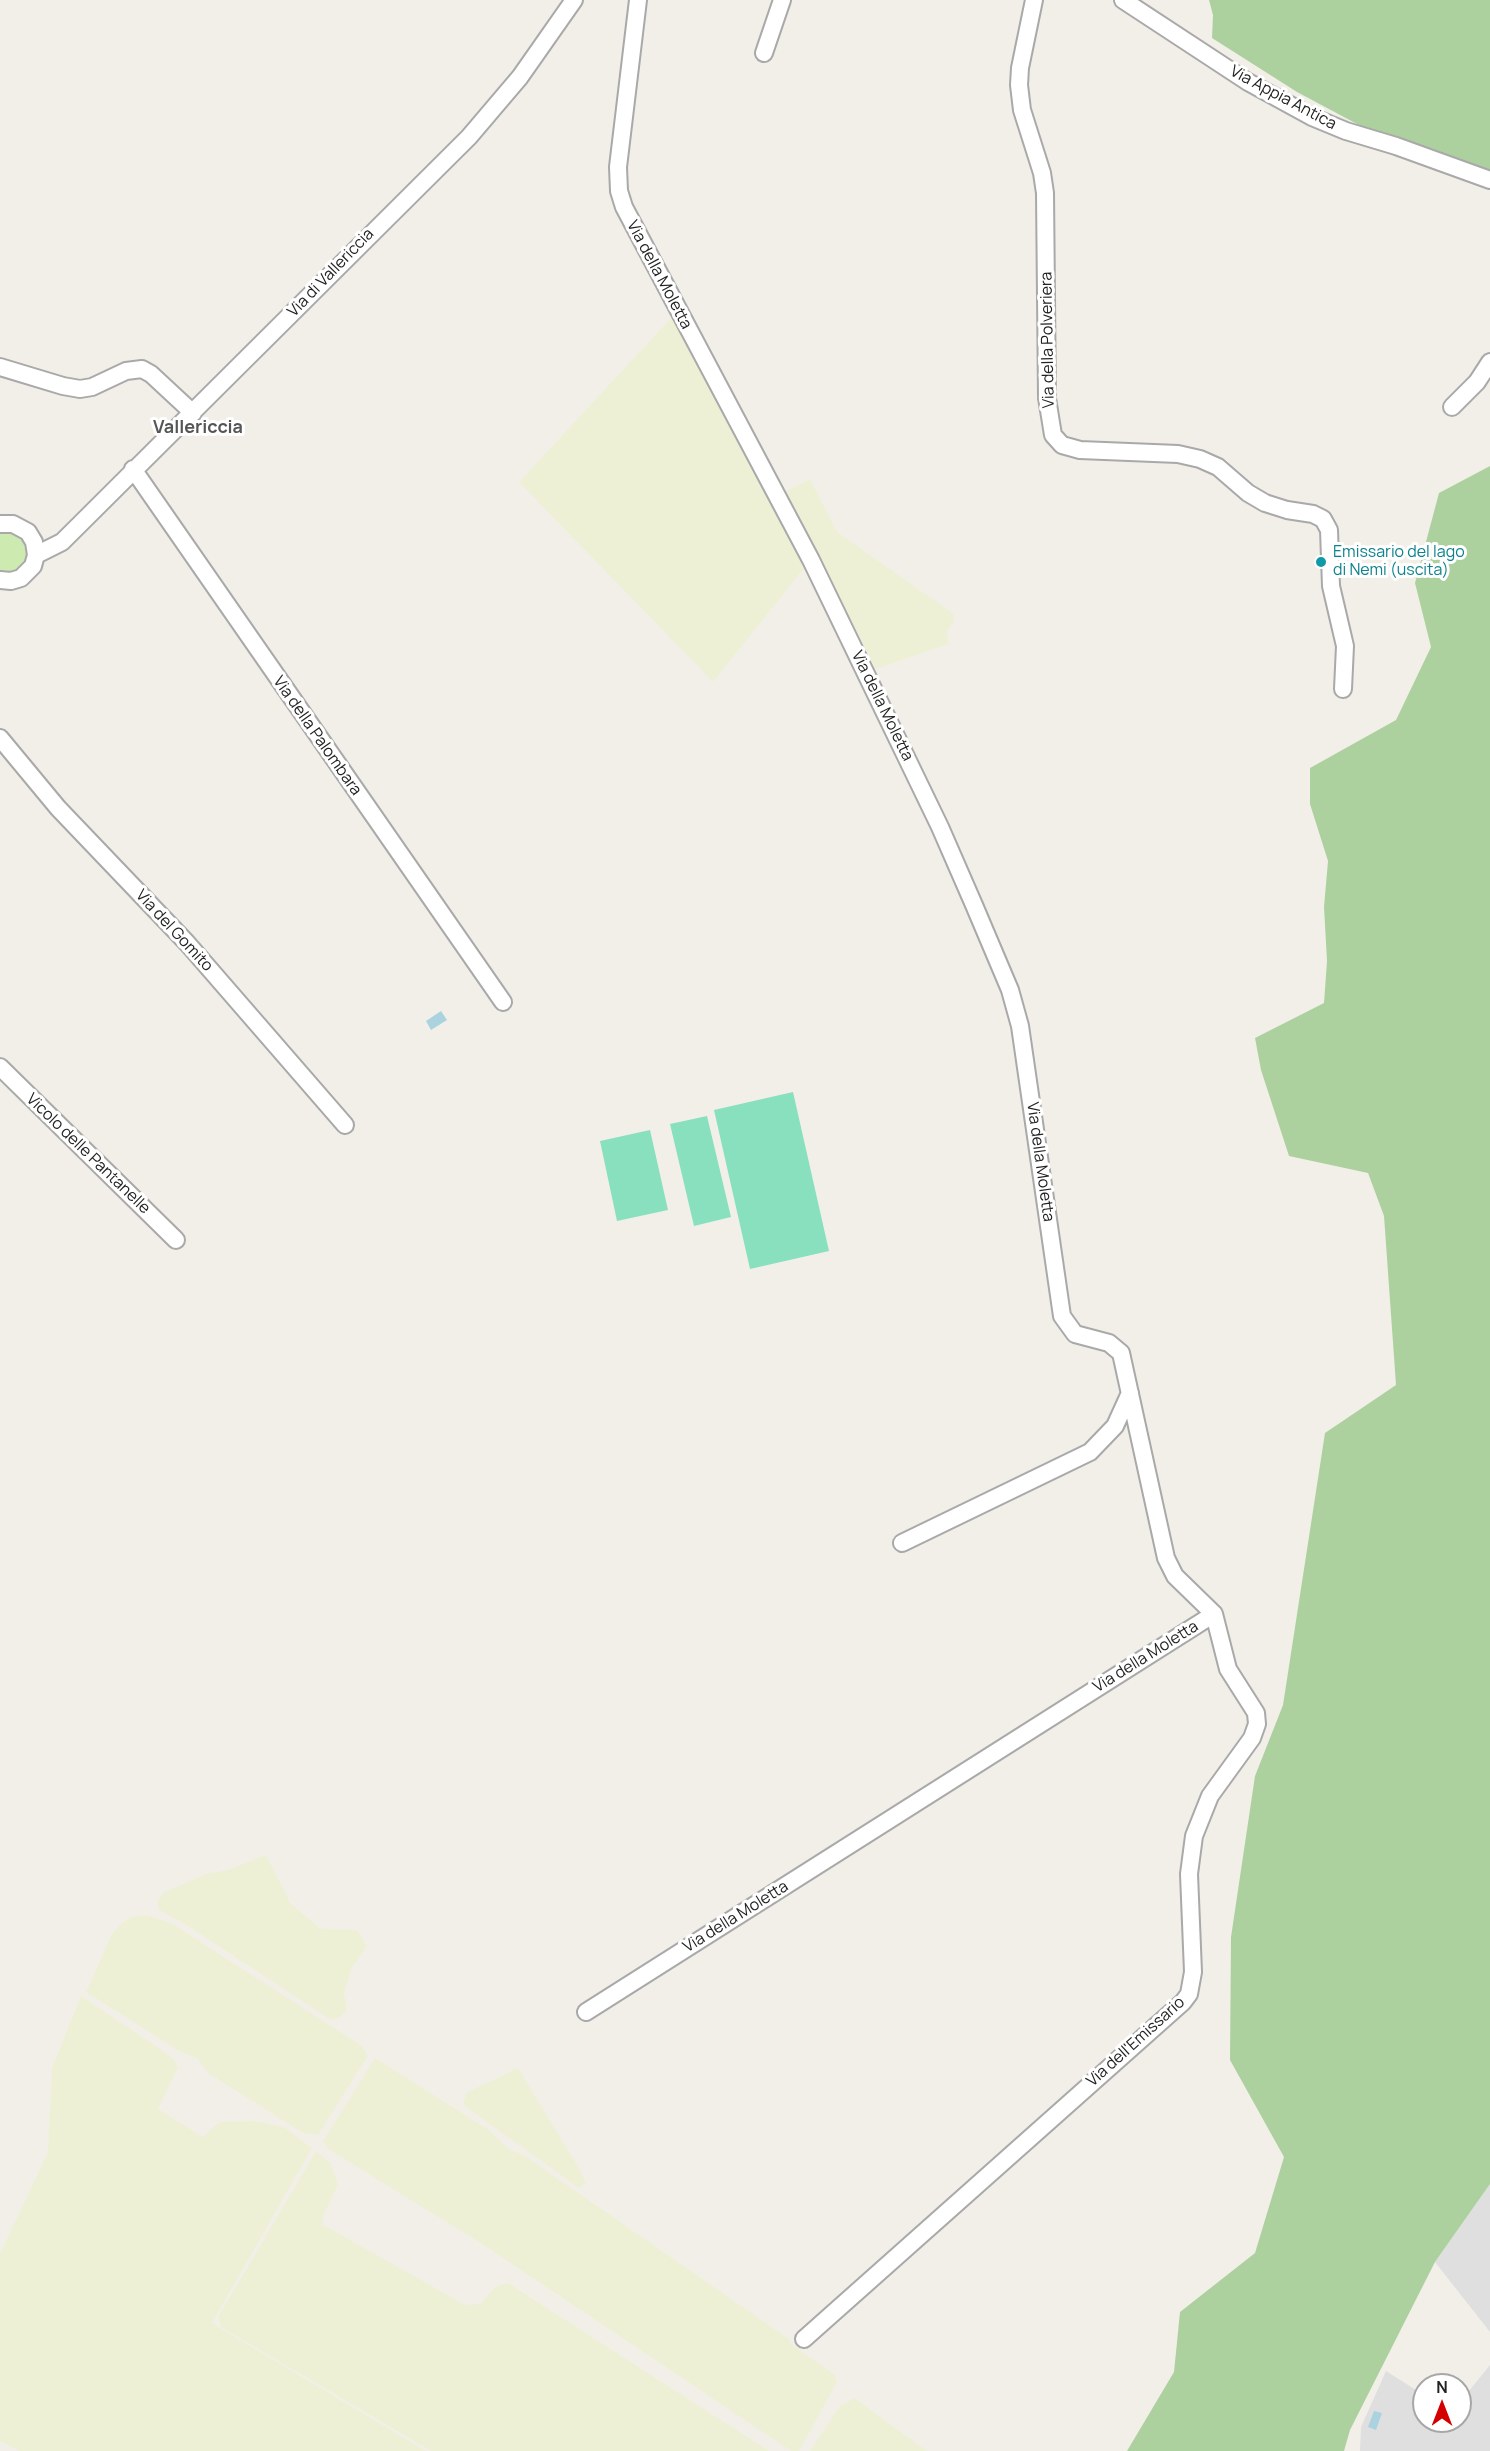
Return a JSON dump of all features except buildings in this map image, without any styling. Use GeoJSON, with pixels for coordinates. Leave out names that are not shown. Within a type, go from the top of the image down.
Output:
{"type":"FeatureCollection","features":[{"type":"Feature","properties":{"kind":"street","name":"Via di Vallericcia"},"geometry":{"type":"LineString","coordinates":[[0,591],[8,580],[30,570],[36,555],[54,548],[72,532],[477,129],[520,77],[574,0]]}},
{"type":"Feature","properties":{"kind":"street","name":"Via della Moletta"},"geometry":{"type":"LineString","coordinates":[[586,2012],[1214,1614],[1175,1576],[1166,1558],[1123,1358],[1119,1350],[1109,1343],[1075,1334],[1062,1316],[1020,1026],[1010,990],[967,886],[811,560],[624,207],[619,191],[618,167],[638,0]]}},
{"type":"Feature","properties":{"kind":"street"},"geometry":{"type":"LineString","coordinates":[[764,52],[782,0]]}},
{"type":"Feature","properties":{"kind":"street","name":"Via della Polveriera"},"geometry":{"type":"LineString","coordinates":[[1035,0],[1023,52],[1019,85],[1022,110],[1042,173],[1046,199],[1047,398],[1053,435],[1056,441],[1064,446],[1080,450],[1178,454],[1200,459],[1218,467],[1244,490],[1265,503],[1287,510],[1313,514],[1323,519],[1329,530],[1331,586],[1345,646],[1342,689]]}},
{"type":"Feature","properties":{"kind":"street","name":"Via Appia Antica"},"geometry":{"type":"LineString","coordinates":[[1123,0],[1248,82],[1312,117],[1486,179]]}},
{"type":"Feature","properties":{"kind":"street"},"geometry":{"type":"LineString","coordinates":[[1486,179],[1490,196]]}},
{"type":"Feature","properties":{"kind":"street"},"geometry":{"type":"LineString","coordinates":[[1452,407],[1477,382],[1490,362]]}},
{"type":"Feature","properties":{"kind":"street"},"geometry":{"type":"LineString","coordinates":[[0,367],[80,389],[96,386],[126,371],[142,369],[152,374],[193,413]]}},
{"type":"Feature","properties":{"kind":"street","name":"Via della Palombara"},"geometry":{"type":"LineString","coordinates":[[133,469],[503,1002]]}},
{"type":"Feature","properties":{"kind":"street"},"geometry":{"type":"LineString","coordinates":[[0,524],[18,525],[31,536],[51,540],[72,532]]}},
{"type":"Feature","properties":{"kind":"street"},"geometry":{"type":"LineString","coordinates":[[31,536],[36,555]]}},
{"type":"Feature","properties":{"kind":"street","name":"Via del Gomito"},"geometry":{"type":"LineString","coordinates":[[0,738],[58,808],[187,943],[345,1125]]}},
{"type":"Feature","properties":{"kind":"street","name":"Vicolo delle Pantanelle"},"geometry":{"type":"LineString","coordinates":[[0,1067],[176,1240]]}},
{"type":"Feature","properties":{"kind":"street"},"geometry":{"type":"LineString","coordinates":[[902,1543],[1090,1452],[1116,1426],[1130,1393]]}},
{"type":"Feature","properties":{"kind":"street","name":"Via dell'Emissario"},"geometry":{"type":"LineString","coordinates":[[804,2339],[1174,2010],[1189,1994],[1193,1972],[1189,1874],[1194,1836],[1210,1796],[1252,1738],[1257,1724],[1255,1712],[1228,1669],[1214,1614]]}},
{"type":"Feature","properties":{"kind":"shaded area"},"geometry":{"type":"Polygon","coordinates":[[[1490,2184],[1490,2332],[1435,2262],[1490,2184]]]}},
{"type":"Feature","properties":{"kind":"shaded area"},"geometry":{"type":"Polygon","coordinates":[[[1490,2365],[1490,2451],[1360,2451],[1361,2427],[1386,2371],[1412,2387],[1412,2433],[1472,2433],[1472,2387],[1490,2365]]]}},
{"type":"Feature","properties":{"kind":"green space"},"geometry":{"type":"Polygon","coordinates":[[[1209,0],[1490,0],[1490,173],[1387,140],[1297,92],[1212,38],[1213,15],[1209,0]]]}},
{"type":"Feature","properties":{"kind":"green space"},"geometry":{"type":"Polygon","coordinates":[[[672,317],[805,567],[713,682],[519,482],[672,317]]]}},
{"type":"Feature","properties":{"kind":"green space"},"geometry":{"type":"Polygon","coordinates":[[[1490,466],[1490,2184],[1435,2262],[1350,2430],[1344,2451],[1127,2451],[1174,2372],[1180,2312],[1255,2253],[1284,2157],[1230,2060],[1231,1937],[1255,1776],[1283,1705],[1325,1433],[1396,1385],[1384,1216],[1368,1173],[1289,1156],[1261,1070],[1255,1038],[1324,1003],[1327,961],[1324,907],[1328,861],[1310,804],[1310,768],[1396,720],[1431,647],[1415,583],[1439,493],[1490,466]]]}},
{"type":"Feature","properties":{"kind":"green space"},"geometry":{"type":"Polygon","coordinates":[[[810,479],[837,532],[954,614],[953,623],[947,631],[948,644],[876,669],[785,492],[810,479]]]}},
{"type":"Feature","properties":{"kind":"green space"},"geometry":{"type":"Polygon","coordinates":[[[9,531],[21,536],[26,542],[28,555],[26,562],[16,571],[3,573],[0,572],[0,532],[9,531]]]}},
{"type":"Feature","properties":{"kind":"green space"},"geometry":{"type":"Polygon","coordinates":[[[793,1092],[829,1251],[750,1269],[714,1110],[793,1092]]]}},
{"type":"Feature","properties":{"kind":"green space"},"geometry":{"type":"Polygon","coordinates":[[[707,1116],[731,1217],[694,1226],[670,1124],[707,1116]]]}},
{"type":"Feature","properties":{"kind":"green space"},"geometry":{"type":"Polygon","coordinates":[[[650,1130],[668,1210],[617,1221],[600,1141],[650,1130]]]}},
{"type":"Feature","properties":{"kind":"green space"},"geometry":{"type":"Polygon","coordinates":[[[266,1855],[289,1902],[321,1929],[357,1930],[367,1946],[351,1969],[344,1993],[347,2011],[339,2018],[331,2020],[188,1926],[159,1910],[157,1902],[163,1893],[206,1874],[228,1870],[266,1855]]]}},
{"type":"Feature","properties":{"kind":"green space"},"geometry":{"type":"Polygon","coordinates":[[[147,1915],[171,1923],[362,2046],[368,2056],[318,2135],[303,2133],[208,2073],[198,2059],[179,2051],[86,1992],[112,1934],[122,1923],[133,1917],[147,1915]]]}},
{"type":"Feature","properties":{"kind":"green space"},"geometry":{"type":"Polygon","coordinates":[[[81,1996],[172,2057],[178,2067],[158,2109],[203,2137],[219,2122],[253,2121],[284,2127],[312,2148],[212,2323],[426,2451],[19,2451],[0,2441],[0,2254],[48,2152],[52,2068],[81,1996]]]}},
{"type":"Feature","properties":{"kind":"green space"},"geometry":{"type":"Polygon","coordinates":[[[375,2058],[489,2130],[510,2150],[522,2154],[789,2339],[791,2344],[835,2375],[837,2382],[799,2451],[791,2451],[479,2242],[328,2149],[323,2141],[375,2058]]]}},
{"type":"Feature","properties":{"kind":"green space"},"geometry":{"type":"Polygon","coordinates":[[[518,2068],[579,2168],[586,2183],[579,2188],[463,2105],[466,2093],[518,2068]]]}},
{"type":"Feature","properties":{"kind":"green space"},"geometry":{"type":"Polygon","coordinates":[[[316,2151],[331,2164],[338,2185],[323,2216],[322,2224],[465,2305],[480,2304],[495,2287],[508,2283],[769,2451],[431,2451],[221,2327],[218,2317],[316,2151]]]}},
{"type":"Feature","properties":{"kind":"green space"},"geometry":{"type":"Polygon","coordinates":[[[854,2398],[927,2451],[810,2451],[840,2406],[854,2398]]]}},
{"type":"Feature","properties":{"kind":"water"},"geometry":{"type":"Polygon","coordinates":[[[441,1011],[447,1020],[431,1030],[426,1021],[441,1011]]]}},
{"type":"Feature","properties":{"kind":"water"},"geometry":{"type":"Polygon","coordinates":[[[1374,2411],[1382,2413],[1376,2430],[1368,2427],[1374,2411]]]}},
{"type":"Feature","properties":{"kind":"place","name":"Emissario del lago di Nemi (uscita)"},"geometry":{"type":"Point","coordinates":[1321,562]}},
{"type":"Feature","properties":{"kind":"district","name":"Vallericcia"},"geometry":{"type":"Point","coordinates":[198,428]}}]}
